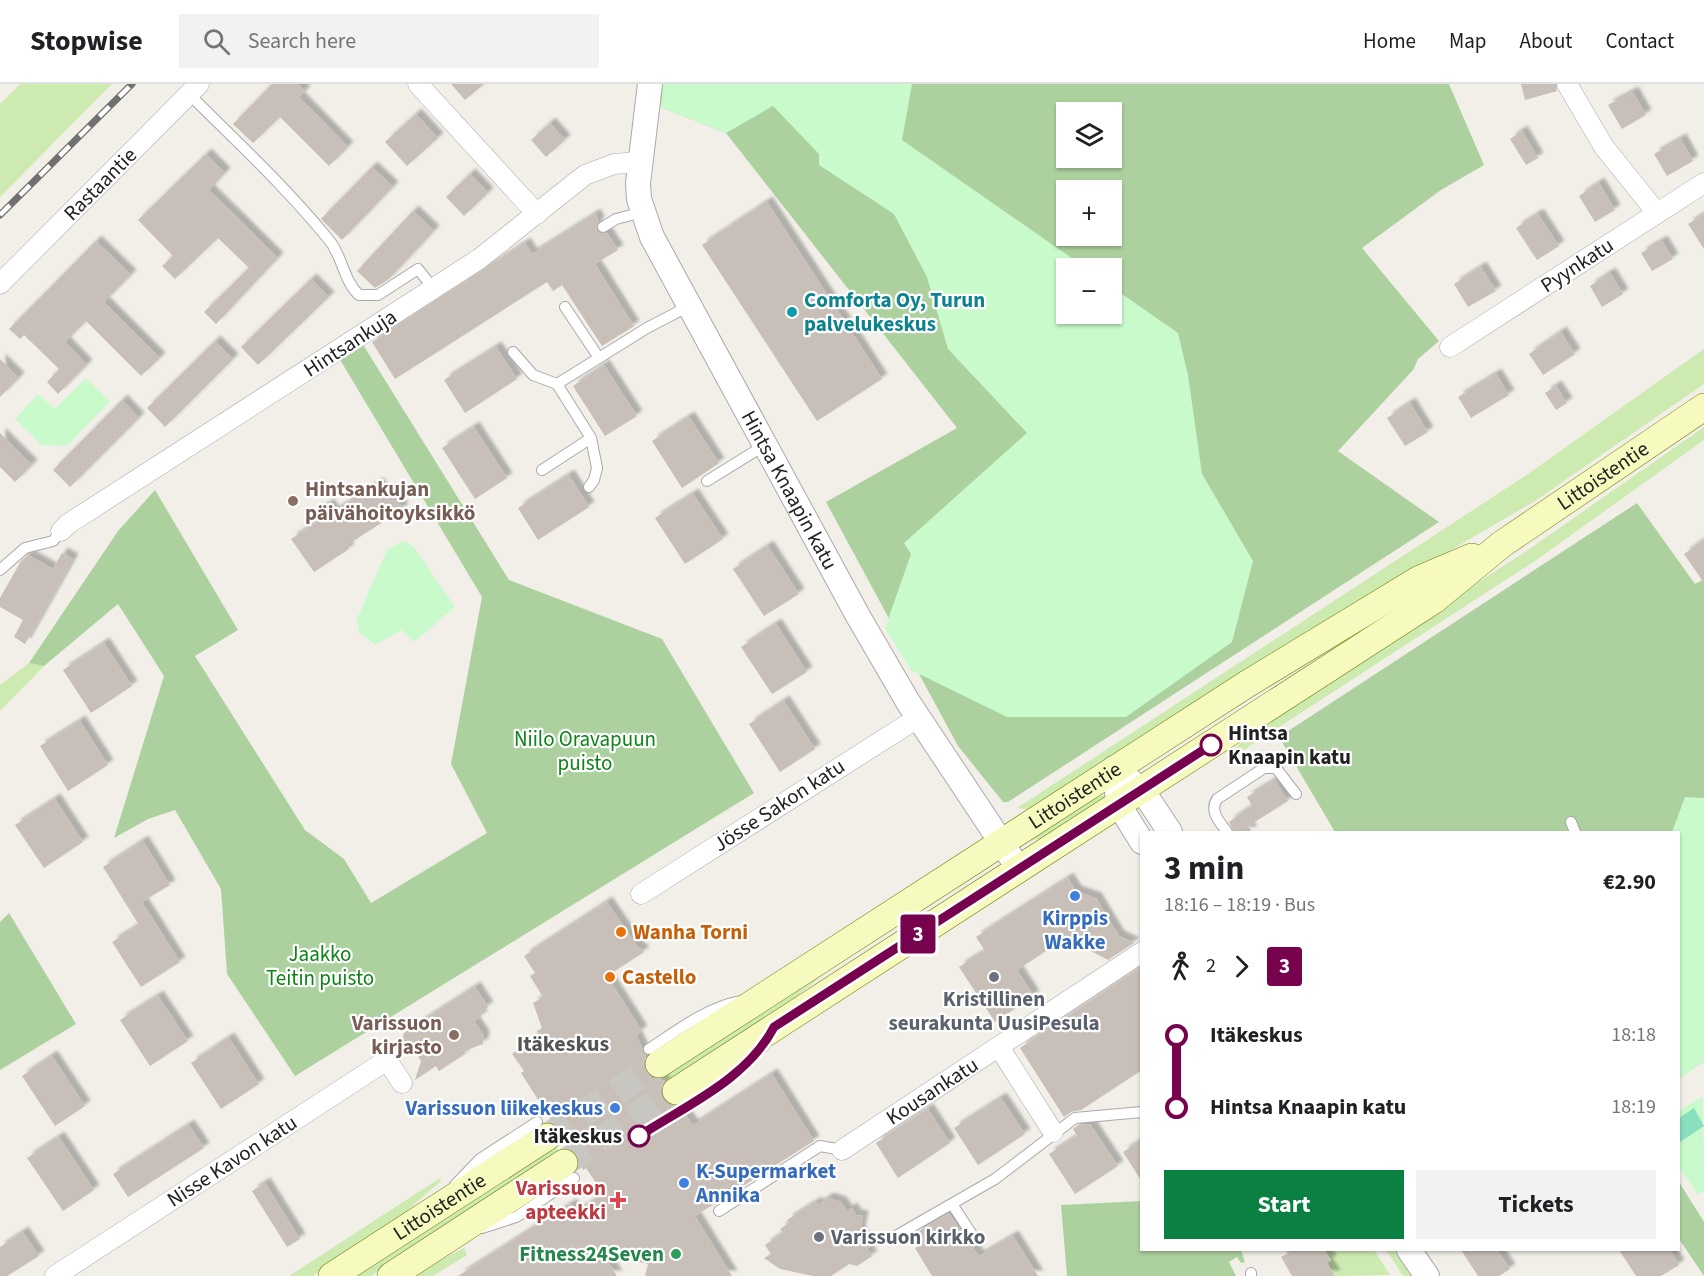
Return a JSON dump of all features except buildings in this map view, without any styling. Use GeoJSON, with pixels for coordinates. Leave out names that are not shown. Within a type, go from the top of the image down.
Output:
{"type":"FeatureCollection","features":[{"type":"Feature","properties":{"kind":"main road","name":"Littoistentie"},"geometry":{"type":"LineString","coordinates":[[681,1098],[774,1027],[1434,600],[1502,544],[1704,407]]}},
{"type":"Feature","properties":{"kind":"main road","name":"Littoistentie"},"geometry":{"type":"LineString","coordinates":[[654,1056],[759,999],[1246,684],[1418,580],[1502,544]]}},
{"type":"Feature","properties":{"kind":"main road","name":"Littoistentie"},"geometry":{"type":"LineString","coordinates":[[332,1276],[441,1206],[542,1129]]}},
{"type":"Feature","properties":{"kind":"main road","name":"Littoistentie"},"geometry":{"type":"LineString","coordinates":[[391,1276],[458,1233],[569,1171]]}},
{"type":"Feature","properties":{"kind":"street"},"geometry":{"type":"LineString","coordinates":[[418,84],[537,214]]}},
{"type":"Feature","properties":{"kind":"street","name":"Hintsa Knaapin katu"},"geometry":{"type":"LineString","coordinates":[[650,84],[648,116],[639,162],[638,183],[643,212],[652,237],[858,616],[919,717],[1019,869]]}},
{"type":"Feature","properties":{"kind":"street"},"geometry":{"type":"LineString","coordinates":[[1567,84],[1604,147],[1657,213]]}},
{"type":"Feature","properties":{"kind":"street","name":"Rastaantie"},"geometry":{"type":"LineString","coordinates":[[0,284],[194,89]]}},
{"type":"Feature","properties":{"kind":"street","name":"Hintsankuja"},"geometry":{"type":"LineString","coordinates":[[61,531],[479,259],[596,168],[639,162]]}},
{"type":"Feature","properties":{"kind":"street","name":"Pyynkatu"},"geometry":{"type":"LineString","coordinates":[[1450,347],[1704,183]]}},
{"type":"Feature","properties":{"kind":"street","name":"Jösse Sakon katu"},"geometry":{"type":"LineString","coordinates":[[641,894],[919,717]]}},
{"type":"Feature","properties":{"kind":"street"},"geometry":{"type":"LineString","coordinates":[[1114,768],[1142,790],[1169,831]]}},
{"type":"Feature","properties":{"kind":"street"},"geometry":{"type":"LineString","coordinates":[[1114,768],[1119,805],[1140,839]]}},
{"type":"Feature","properties":{"kind":"street","name":"Kousankatu"},"geometry":{"type":"LineString","coordinates":[[842,1150],[1140,953]]}},
{"type":"Feature","properties":{"kind":"street"},"geometry":{"type":"LineString","coordinates":[[999,1047],[1053,1132]]}},
{"type":"Feature","properties":{"kind":"street","name":"Nisse Kavon katu"},"geometry":{"type":"LineString","coordinates":[[55,1276],[387,1060],[402,1083]]}},
{"type":"Feature","properties":{"kind":"street"},"geometry":{"type":"LineString","coordinates":[[1410,1251],[1426,1276]]}},
{"type":"Feature","properties":{"kind":"lane"},"geometry":{"type":"LineString","coordinates":[[194,89],[339,252],[345,273],[359,295],[378,295],[418,269],[433,288]]}},
{"type":"Feature","properties":{"kind":"lane"},"geometry":{"type":"LineString","coordinates":[[603,227],[616,219],[643,212]]}},
{"type":"Feature","properties":{"kind":"lane"},"geometry":{"type":"LineString","coordinates":[[557,384],[689,306]]}},
{"type":"Feature","properties":{"kind":"lane"},"geometry":{"type":"LineString","coordinates":[[565,307],[599,358]]}},
{"type":"Feature","properties":{"kind":"lane"},"geometry":{"type":"LineString","coordinates":[[513,352],[533,375],[557,384],[591,438],[596,452],[597,468],[589,488]]}},
{"type":"Feature","properties":{"kind":"lane"},"geometry":{"type":"LineString","coordinates":[[542,470],[591,438]]}},
{"type":"Feature","properties":{"kind":"lane"},"geometry":{"type":"LineString","coordinates":[[707,481],[765,445]]}},
{"type":"Feature","properties":{"kind":"lane"},"geometry":{"type":"LineString","coordinates":[[0,570],[25,548],[53,542],[61,531]]}},
{"type":"Feature","properties":{"kind":"lane"},"geometry":{"type":"LineString","coordinates":[[1226,831],[1214,814],[1214,804],[1217,799],[1264,768],[1276,768],[1296,794]]}},
{"type":"Feature","properties":{"kind":"lane"},"geometry":{"type":"LineString","coordinates":[[894,1237],[995,1179],[1053,1132],[1075,1118],[1140,1112]]}},
{"type":"Feature","properties":{"kind":"lane"},"geometry":{"type":"LineString","coordinates":[[719,1211],[820,1146],[842,1150]]}},
{"type":"Feature","properties":{"kind":"lane"},"geometry":{"type":"LineString","coordinates":[[952,1204],[971,1233]]}},
{"type":"Feature","properties":{"kind":"green space"},"geometry":{"type":"Polygon","coordinates":[[[20,84],[112,84],[0,197],[0,104],[20,84]]]}},
{"type":"Feature","properties":{"kind":"green space"},"geometry":{"type":"Polygon","coordinates":[[[659,84],[1449,84],[1484,165],[1441,190],[1362,248],[1439,341],[1418,359],[1413,370],[1338,451],[1439,522],[1008,802],[1003,802],[958,746],[826,502],[957,428],[726,133],[661,107],[659,84]]]}},
{"type":"Feature","properties":{"kind":"green space"},"geometry":{"type":"Polygon","coordinates":[[[663,84],[912,84],[902,140],[1072,258],[1056,258],[1056,324],[1122,324],[1122,294],[1178,333],[1188,375],[1202,474],[1253,561],[1232,642],[1126,717],[1007,717],[911,670],[885,628],[911,554],[904,543],[1027,433],[948,349],[927,277],[894,214],[819,165],[819,154],[773,106],[726,133],[661,107],[663,84]]]}},
{"type":"Feature","properties":{"kind":"green space"},"geometry":{"type":"Polygon","coordinates":[[[362,343],[509,580],[662,639],[754,793],[295,1076],[227,974],[221,889],[175,810],[148,819],[114,838],[164,676],[118,604],[44,666],[29,663],[118,531],[155,490],[238,630],[195,656],[305,830],[344,859],[371,903],[487,833],[451,764],[482,597],[339,358],[362,343]]]}},
{"type":"Feature","properties":{"kind":"green space"},"geometry":{"type":"Polygon","coordinates":[[[1704,349],[1704,384],[1535,501],[1266,658],[1030,810],[1017,808],[1525,476],[1704,349]]]}},
{"type":"Feature","properties":{"kind":"green space"},"geometry":{"type":"Polygon","coordinates":[[[86,378],[110,401],[67,446],[42,445],[15,419],[38,394],[55,409],[86,378]]]}},
{"type":"Feature","properties":{"kind":"green space"},"geometry":{"type":"Polygon","coordinates":[[[1704,427],[1704,440],[1535,561],[1233,757],[1230,752],[1277,712],[1528,550],[1704,427]]]}},
{"type":"Feature","properties":{"kind":"green space"},"geometry":{"type":"Polygon","coordinates":[[[1637,503],[1695,584],[1704,579],[1704,1061],[1680,1077],[1680,831],[1334,831],[1279,737],[1637,503]]]}},
{"type":"Feature","properties":{"kind":"green space"},"geometry":{"type":"Polygon","coordinates":[[[403,541],[414,547],[455,607],[414,642],[401,630],[375,645],[359,632],[357,619],[387,550],[403,541]]]}},
{"type":"Feature","properties":{"kind":"green space"},"geometry":{"type":"Polygon","coordinates":[[[29,663],[44,666],[0,711],[0,685],[29,663]]]}},
{"type":"Feature","properties":{"kind":"green space"},"geometry":{"type":"Polygon","coordinates":[[[1110,795],[1044,838],[1023,842],[1090,799],[1110,795]]]}},
{"type":"Feature","properties":{"kind":"green space"},"geometry":{"type":"Polygon","coordinates":[[[1685,797],[1704,798],[1704,1061],[1680,1077],[1680,831],[1672,831],[1685,797]]]}},
{"type":"Feature","properties":{"kind":"green space"},"geometry":{"type":"Polygon","coordinates":[[[983,870],[831,969],[762,1023],[668,1083],[663,1075],[983,870]]]}},
{"type":"Feature","properties":{"kind":"green space"},"geometry":{"type":"Polygon","coordinates":[[[9,913],[76,1024],[0,1070],[0,922],[9,913]]]}},
{"type":"Feature","properties":{"kind":"green space"},"geometry":{"type":"Polygon","coordinates":[[[1703,1096],[1704,1191],[1698,1195],[1680,1168],[1680,1110],[1703,1096]]]}},
{"type":"Feature","properties":{"kind":"green space"},"geometry":{"type":"Polygon","coordinates":[[[1694,1108],[1704,1126],[1680,1142],[1680,1117],[1694,1108]]]}},
{"type":"Feature","properties":{"kind":"green space"},"geometry":{"type":"Polygon","coordinates":[[[554,1144],[560,1153],[371,1276],[351,1276],[554,1144]]]}},
{"type":"Feature","properties":{"kind":"green space"},"geometry":{"type":"Polygon","coordinates":[[[440,1178],[441,1181],[386,1229],[313,1276],[289,1276],[440,1178]]]}},
{"type":"Feature","properties":{"kind":"green space"},"geometry":{"type":"Polygon","coordinates":[[[1680,1184],[1704,1222],[1704,1276],[1680,1240],[1680,1184]]]}},
{"type":"Feature","properties":{"kind":"green space"},"geometry":{"type":"Polygon","coordinates":[[[1140,1201],[1140,1251],[1241,1251],[1245,1262],[1241,1263],[1237,1257],[1229,1262],[1236,1276],[1067,1276],[1061,1205],[1140,1201]]]}},
{"type":"Feature","properties":{"kind":"green space"},"geometry":{"type":"Polygon","coordinates":[[[464,1248],[467,1255],[433,1276],[411,1276],[464,1248]]]}},
{"type":"Feature","properties":{"kind":"green space"},"geometry":{"type":"Polygon","coordinates":[[[1325,1251],[1375,1251],[1390,1275],[1335,1276],[1327,1263],[1331,1260],[1325,1251]]]}},
{"type":"Feature","properties":{"kind":"green space"},"geometry":{"type":"Polygon","coordinates":[[[1387,1251],[1399,1251],[1416,1276],[1403,1276],[1387,1251]]]}},
{"type":"Feature","properties":{"kind":"tunnel"},"geometry":{"type":"LineString","coordinates":[[547,1137],[659,1064]]}},
{"type":"Feature","properties":{"kind":"tunnel"},"geometry":{"type":"LineString","coordinates":[[564,1163],[676,1091]]}},
{"type":"Feature","properties":{"kind":"railway"},"geometry":{"type":"LineString","coordinates":[[0,215],[132,84]]}},
{"type":"Feature","properties":{"kind":"bus line","name":"3"},"geometry":{"type":"LineString","coordinates":[[639,1136],[736,1073],[765,1044],[774,1027],[1211,745]]}},
{"type":"Feature","properties":{"kind":"place","name":"Comforta Oy, Turun palvelukeskus"},"geometry":{"type":"Point","coordinates":[792,312]}},
{"type":"Feature","properties":{"kind":"place","name":"Hintsankujan päivähoitoyksikkö"},"geometry":{"type":"Point","coordinates":[293,501]}},
{"type":"Feature","properties":{"kind":"place","name":"Hintsa Knaapin katu"},"geometry":{"type":"Point","coordinates":[1211,745]}},
{"type":"Feature","properties":{"kind":"place","name":"Kirppis Wakke"},"geometry":{"type":"Point","coordinates":[1075,896]}},
{"type":"Feature","properties":{"kind":"place","name":"Wanha Torni"},"geometry":{"type":"Point","coordinates":[621,932]}},
{"type":"Feature","properties":{"kind":"place","name":"Castello"},"geometry":{"type":"Point","coordinates":[610,977]}},
{"type":"Feature","properties":{"kind":"place","name":"Kristillinen seurakunta UusiPesula"},"geometry":{"type":"Point","coordinates":[994,977]}},
{"type":"Feature","properties":{"kind":"place","name":"Varissuon kirjasto"},"geometry":{"type":"Point","coordinates":[454,1035]}},
{"type":"Feature","properties":{"kind":"place","name":"Varissuon liikekeskus"},"geometry":{"type":"Point","coordinates":[615,1108]}},
{"type":"Feature","properties":{"kind":"place","name":"Itäkeskus"},"geometry":{"type":"Point","coordinates":[639,1136]}},
{"type":"Feature","properties":{"kind":"place","name":"K-Supermarket Annika"},"geometry":{"type":"Point","coordinates":[684,1183]}},
{"type":"Feature","properties":{"kind":"place","name":"Varissuon apteekki"},"geometry":{"type":"Point","coordinates":[618,1200]}},
{"type":"Feature","properties":{"kind":"place","name":"Varissuon kirkko"},"geometry":{"type":"Point","coordinates":[819,1237]}},
{"type":"Feature","properties":{"kind":"place","name":"Fitness24Seven"},"geometry":{"type":"Point","coordinates":[676,1254]}},
{"type":"Feature","properties":{"kind":"district","name":"Itäkeskus"},"geometry":{"type":"Point","coordinates":[563,1043]}},
{"type":"Feature","properties":{"kind":"park label","name":"Niilo Oravapuun puisto"},"geometry":{"type":"Point","coordinates":[585,751]}},
{"type":"Feature","properties":{"kind":"park label","name":"Jaakko Teitin puisto"},"geometry":{"type":"Point","coordinates":[320,966]}}]}
